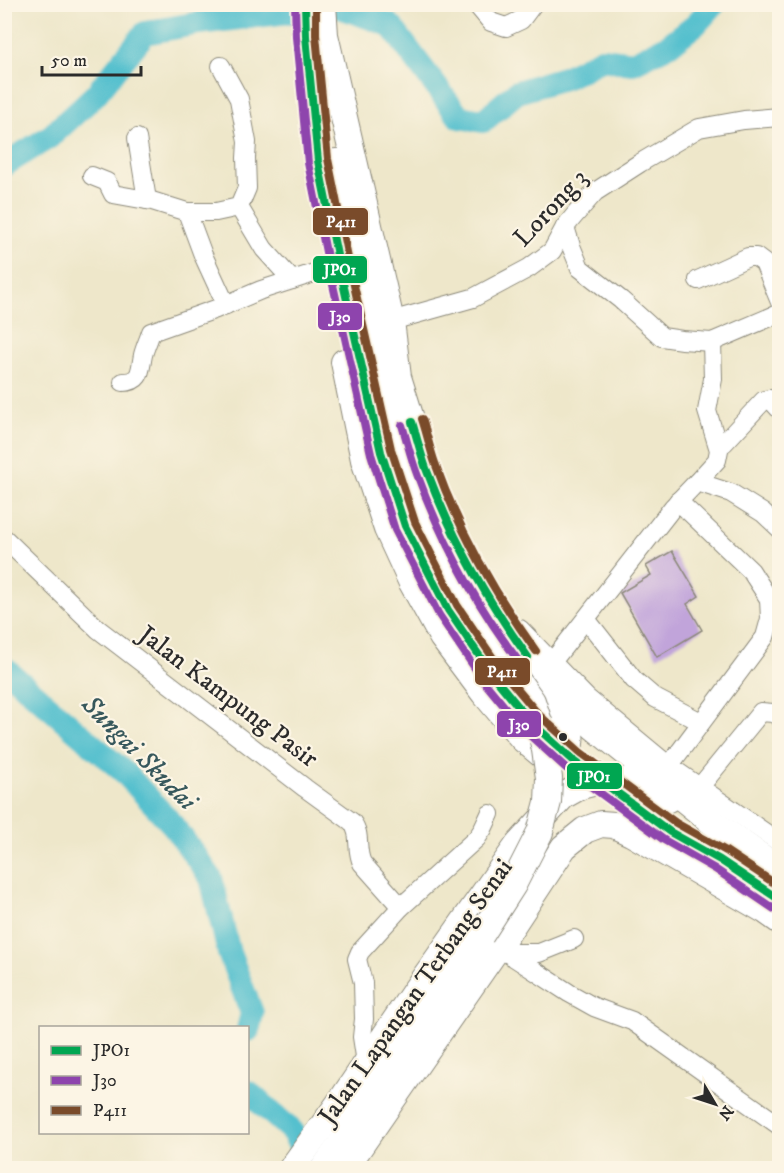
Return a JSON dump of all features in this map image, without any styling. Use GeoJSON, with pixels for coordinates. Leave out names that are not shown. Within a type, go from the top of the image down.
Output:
{"type":"FeatureCollection","features":[{"type":"Feature","properties":{"kind":"highway"},"geometry":{"type":"LineString","coordinates":[[305,4],[316,36],[391,321],[398,377],[427,470],[450,527],[478,582],[497,614],[552,674],[593,726],[711,821],[780,870]]}},
{"type":"Feature","properties":{"kind":"highway"},"geometry":{"type":"LineString","coordinates":[[323,4],[316,36],[318,161],[381,452],[405,526],[448,610],[494,677],[527,731],[547,759],[558,759],[568,753],[571,743],[566,715],[552,674]]}},
{"type":"Feature","properties":{"kind":"highway"},"geometry":{"type":"LineString","coordinates":[[316,36],[320,93],[407,480],[438,554],[468,611],[532,701],[545,750],[549,778],[548,802],[540,832],[513,885],[496,945]]}},
{"type":"Feature","properties":{"kind":"highway"},"geometry":{"type":"LineString","coordinates":[[519,845],[535,809],[535,765],[527,731]]}},
{"type":"Feature","properties":{"kind":"highway"},"geometry":{"type":"LineString","coordinates":[[519,845],[563,796],[581,786],[602,781],[625,781],[647,788],[711,821]]}},
{"type":"Feature","properties":{"kind":"highway"},"geometry":{"type":"LineString","coordinates":[[618,794],[670,832],[720,860],[780,900]]}},
{"type":"Feature","properties":{"kind":"highway"},"geometry":{"type":"LineString","coordinates":[[324,1168],[367,1123],[520,914],[564,847],[585,830],[601,824],[614,825],[780,921]]}},
{"type":"Feature","properties":{"kind":"highway","name":"Jalan Lapangan Terbang Senai"},"geometry":{"type":"LineString","coordinates":[[292,1168],[519,845]]}},
{"type":"Feature","properties":{"kind":"highway"},"geometry":{"type":"LineString","coordinates":[[345,1168],[367,1123]]}},
{"type":"Feature","properties":{"kind":"street"},"geometry":{"type":"LineString","coordinates":[[476,4],[491,22],[506,27],[521,20],[533,4]]}},
{"type":"Feature","properties":{"kind":"street"},"geometry":{"type":"LineString","coordinates":[[221,66],[239,99],[246,142],[247,188],[239,207]]}},
{"type":"Feature","properties":{"kind":"street","name":"Lorong 3"},"geometry":{"type":"LineString","coordinates":[[391,321],[472,298],[529,268],[552,251],[573,216],[596,192],[639,163],[699,128],[744,120],[780,117]]}},
{"type":"Feature","properties":{"kind":"street"},"geometry":{"type":"LineString","coordinates":[[137,138],[147,200]]}},
{"type":"Feature","properties":{"kind":"street"},"geometry":{"type":"LineString","coordinates":[[92,176],[107,182],[114,194],[147,200],[187,212],[216,212],[239,207]]}},
{"type":"Feature","properties":{"kind":"street"},"geometry":{"type":"LineString","coordinates":[[239,207],[264,249],[292,280]]}},
{"type":"Feature","properties":{"kind":"street"},"geometry":{"type":"LineString","coordinates":[[187,212],[203,255],[226,305]]}},
{"type":"Feature","properties":{"kind":"street"},"geometry":{"type":"LineString","coordinates":[[565,227],[580,268],[621,300],[662,337],[712,342],[779,312],[764,263],[756,257],[748,257],[698,280]]}},
{"type":"Feature","properties":{"kind":"street"},"geometry":{"type":"LineString","coordinates":[[123,382],[131,382],[138,376],[151,332],[261,290],[339,265]]}},
{"type":"Feature","properties":{"kind":"street"},"geometry":{"type":"LineString","coordinates":[[712,342],[713,379],[707,411],[719,450],[717,459],[678,501],[586,619],[552,674],[587,698],[669,766],[780,843]]}},
{"type":"Feature","properties":{"kind":"street"},"geometry":{"type":"LineString","coordinates":[[718,446],[724,443],[764,400],[770,399],[780,410]]}},
{"type":"Feature","properties":{"kind":"street"},"geometry":{"type":"LineString","coordinates":[[697,482],[730,494],[763,513],[780,529]]}},
{"type":"Feature","properties":{"kind":"street"},"geometry":{"type":"LineString","coordinates":[[669,766],[765,637],[770,619],[769,599],[750,571],[678,501]]}},
{"type":"Feature","properties":{"kind":"street","name":"Jalan Kampung Pasir"},"geometry":{"type":"LineString","coordinates":[[4,538],[98,629],[352,822],[358,829],[359,855],[362,862],[401,906]]}},
{"type":"Feature","properties":{"kind":"street"},"geometry":{"type":"LineString","coordinates":[[586,619],[634,680],[655,698],[701,722]]}},
{"type":"Feature","properties":{"kind":"street"},"geometry":{"type":"LineString","coordinates":[[699,788],[761,712],[773,713],[780,717]]}},
{"type":"Feature","properties":{"kind":"street"},"geometry":{"type":"LineString","coordinates":[[366,1063],[362,1037],[363,983],[357,959],[360,952],[401,906],[477,838],[490,814]]}},
{"type":"Feature","properties":{"kind":"street"},"geometry":{"type":"LineString","coordinates":[[496,945],[539,953],[574,939]]}},
{"type":"Feature","properties":{"kind":"street"},"geometry":{"type":"LineString","coordinates":[[496,945],[594,1007],[632,1021],[780,1126]]}},
{"type":"Feature","properties":{"kind":"building"},"geometry":{"type":"Polygon","coordinates":[[[672,551],[699,596],[687,604],[702,630],[657,657],[620,593],[651,575],[646,566],[672,551]]]}},
{"type":"Feature","properties":{"kind":"waterway"},"geometry":{"type":"LineString","coordinates":[[4,165],[51,136],[95,95],[145,33],[199,23],[337,6],[390,25],[459,117],[483,121],[517,92],[567,77],[602,59],[633,63],[669,45],[696,24],[714,4]]}},
{"type":"Feature","properties":{"kind":"waterway","name":"Sungai Skudai"},"geometry":{"type":"LineString","coordinates":[[4,668],[125,773],[173,825],[211,878],[229,953],[252,1013],[249,1026]]}},
{"type":"Feature","properties":{"kind":"waterway","name":"Sungai Skudai"},"geometry":{"type":"LineString","coordinates":[[249,1093],[292,1131],[313,1168]]}},
{"type":"Feature","properties":{"kind":"transit line","name":"J30"},"geometry":{"type":"LineString","coordinates":[[295,4],[308,163],[371,454],[395,530],[439,615],[485,683],[523,729],[566,768],[664,840],[715,869],[774,909]]}},
{"type":"Feature","properties":{"kind":"transit line","name":"JPO1"},"geometry":{"type":"LineString","coordinates":[[305,4],[318,161],[381,452],[405,526],[448,610],[494,677],[531,722],[573,760],[670,832],[720,860],[780,900]]}},
{"type":"Feature","properties":{"kind":"transit line","name":"P411"},"geometry":{"type":"LineString","coordinates":[[316,4],[316,35],[328,159],[391,449],[415,522],[457,605],[502,671],[539,715],[580,752],[676,823],[726,851],[780,887]]}},
{"type":"Feature","properties":{"kind":"transit line","name":"P411"},"geometry":{"type":"LineString","coordinates":[[422,419],[435,463],[466,537],[506,607],[536,651]]}},
{"type":"Feature","properties":{"kind":"transit line","name":"JPO1"},"geometry":{"type":"LineString","coordinates":[[412,422],[427,471],[447,520],[484,590],[528,657]]}},
{"type":"Feature","properties":{"kind":"transit line","name":"J30"},"geometry":{"type":"LineString","coordinates":[[402,425],[417,474],[437,524],[475,596],[520,663]]}}]}
